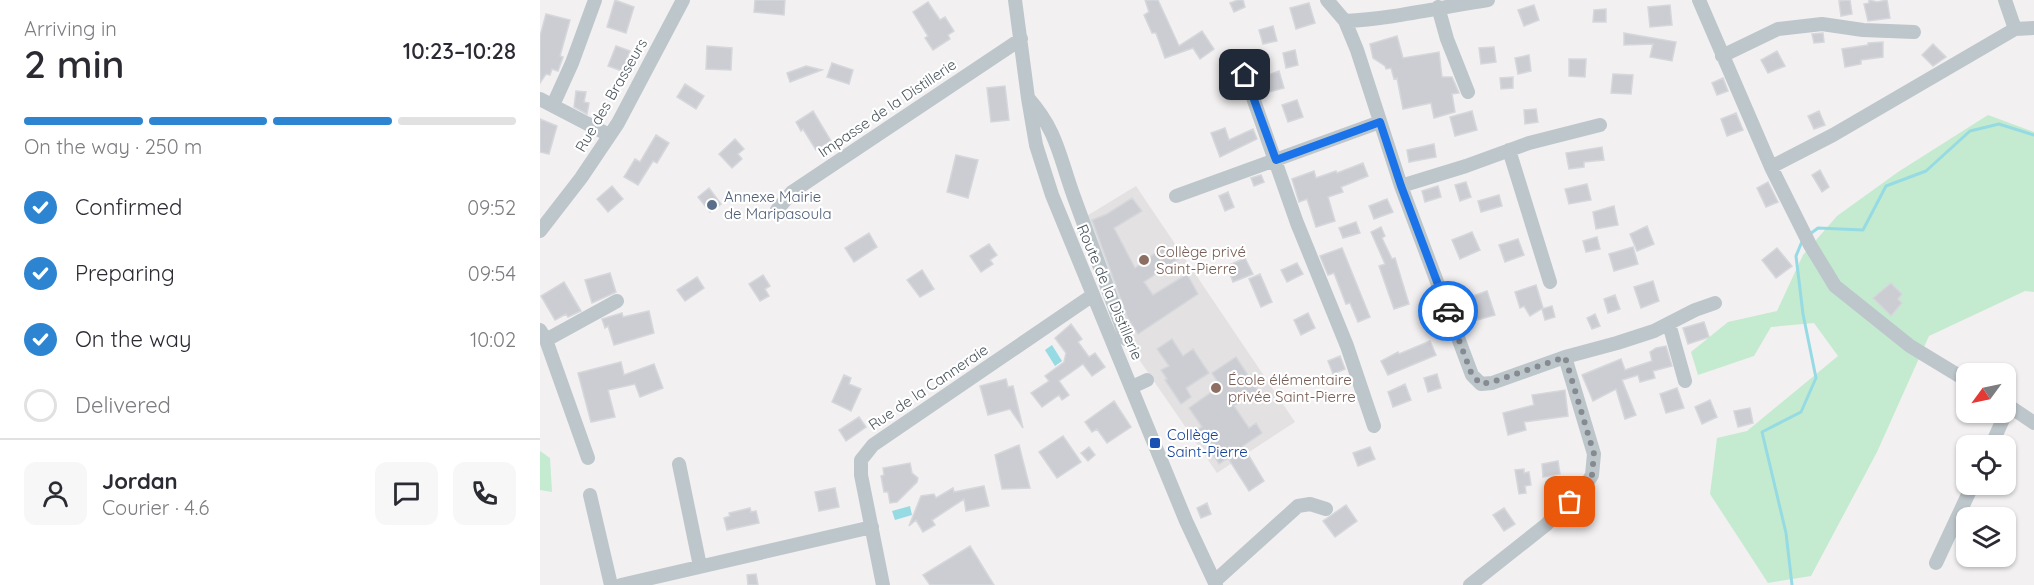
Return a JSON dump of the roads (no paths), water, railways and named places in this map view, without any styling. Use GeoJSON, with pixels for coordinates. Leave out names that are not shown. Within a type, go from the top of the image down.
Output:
{"type":"FeatureCollection","features":[{"type":"Feature","properties":{"kind":"street"},"geometry":{"type":"LineString","coordinates":[[553,105],[572,63],[595,0]]}},
{"type":"Feature","properties":{"kind":"street","name":"Rue des Brasseurs"},"geometry":{"type":"LineString","coordinates":[[540,231],[581,178],[609,135],[683,0]]}},
{"type":"Feature","properties":{"kind":"street","name":"Route de la Distillerie"},"geometry":{"type":"LineString","coordinates":[[1015,0],[1036,145],[1052,195],[1186,521],[1216,583]]}},
{"type":"Feature","properties":{"kind":"street"},"geometry":{"type":"LineString","coordinates":[[1327,0],[1345,21],[1357,50],[1401,186],[1472,375],[1481,384],[1617,343],[1669,324],[1695,310],[1715,303]]}},
{"type":"Feature","properties":{"kind":"street"},"geometry":{"type":"LineString","coordinates":[[1345,21],[1374,20],[1488,0]]}},
{"type":"Feature","properties":{"kind":"street"},"geometry":{"type":"LineString","coordinates":[[1699,0],[1772,166],[1810,245],[1834,286],[1910,346],[1956,374]]}},
{"type":"Feature","properties":{"kind":"street"},"geometry":{"type":"LineString","coordinates":[[2005,0],[2015,29]]}},
{"type":"Feature","properties":{"kind":"street"},"geometry":{"type":"LineString","coordinates":[[1438,7],[1447,39],[1468,92]]}},
{"type":"Feature","properties":{"kind":"street"},"geometry":{"type":"LineString","coordinates":[[1722,56],[1778,29],[1822,24],[1863,30],[1914,32]]}},
{"type":"Feature","properties":{"kind":"street"},"geometry":{"type":"LineString","coordinates":[[1772,166],[1833,135],[2015,29],[2034,28]]}},
{"type":"Feature","properties":{"kind":"street","name":"Impasse de la Distillerie"},"geometry":{"type":"LineString","coordinates":[[777,210],[792,192],[1021,39]]}},
{"type":"Feature","properties":{"kind":"street"},"geometry":{"type":"LineString","coordinates":[[1245,75],[1297,223],[1347,346],[1374,426]]}},
{"type":"Feature","properties":{"kind":"street"},"geometry":{"type":"LineString","coordinates":[[1028,98],[1053,133],[1068,181],[1126,339]]}},
{"type":"Feature","properties":{"kind":"street"},"geometry":{"type":"LineString","coordinates":[[540,99],[609,135]]}},
{"type":"Feature","properties":{"kind":"street"},"geometry":{"type":"LineString","coordinates":[[1176,196],[1380,122]]}},
{"type":"Feature","properties":{"kind":"street"},"geometry":{"type":"LineString","coordinates":[[1401,186],[1558,134],[1600,125]]}},
{"type":"Feature","properties":{"kind":"street"},"geometry":{"type":"LineString","coordinates":[[1509,150],[1550,282]]}},
{"type":"Feature","properties":{"kind":"street","name":"Rue de la Canneraie"},"geometry":{"type":"LineString","coordinates":[[883,585],[861,476],[861,460],[873,445],[1093,295]]}},
{"type":"Feature","properties":{"kind":"street"},"geometry":{"type":"LineString","coordinates":[[588,458],[543,335],[617,301]]}},
{"type":"Feature","properties":{"kind":"street"},"geometry":{"type":"LineString","coordinates":[[1669,324],[1685,381]]}},
{"type":"Feature","properties":{"kind":"street"},"geometry":{"type":"LineString","coordinates":[[1470,585],[1547,524],[1580,494],[1592,475],[1594,454],[1565,357]]}},
{"type":"Feature","properties":{"kind":"street"},"geometry":{"type":"LineString","coordinates":[[1132,387],[1147,380]]}},
{"type":"Feature","properties":{"kind":"street"},"geometry":{"type":"LineString","coordinates":[[2016,411],[2034,423]]}},
{"type":"Feature","properties":{"kind":"street"},"geometry":{"type":"LineString","coordinates":[[679,464],[700,566]]}},
{"type":"Feature","properties":{"kind":"street"},"geometry":{"type":"LineString","coordinates":[[590,495],[611,585]]}},
{"type":"Feature","properties":{"kind":"street"},"geometry":{"type":"LineString","coordinates":[[1936,562],[1968,495]]}},
{"type":"Feature","properties":{"kind":"street"},"geometry":{"type":"LineString","coordinates":[[1216,583],[1298,506],[1310,504],[1326,509]]}},
{"type":"Feature","properties":{"kind":"street"},"geometry":{"type":"LineString","coordinates":[[621,585],[872,527]]}},
{"type":"Feature","properties":{"kind":"water"},"geometry":{"type":"Polygon","coordinates":[[[1052,345],[1062,361],[1055,366],[1045,350],[1052,345]]]}},
{"type":"Feature","properties":{"kind":"water"},"geometry":{"type":"Polygon","coordinates":[[[910,506],[912,515],[895,520],[892,511],[910,506]]]}},
{"type":"Feature","properties":{"kind":"waterway"},"geometry":{"type":"LineString","coordinates":[[1810,234],[1818,228],[1863,230],[1886,186],[1926,171],[1970,131],[1999,124],[2034,135]]}},
{"type":"Feature","properties":{"kind":"waterway"},"geometry":{"type":"LineString","coordinates":[[1792,585],[1786,533],[1762,432],[1801,412],[1816,378],[1803,314],[1796,256],[1803,239]]}},
{"type":"Feature","properties":{"kind":"place","name":"Annexe Mairie de Maripasoula"},"geometry":{"type":"Point","coordinates":[712,205]}},
{"type":"Feature","properties":{"kind":"place","name":"Collège privé Saint-Pierre"},"geometry":{"type":"Point","coordinates":[1144,260]}},
{"type":"Feature","properties":{"kind":"place","name":"École élémentaire privée Saint-Pierre"},"geometry":{"type":"Point","coordinates":[1216,388]}},
{"type":"Feature","properties":{"kind":"place","name":"Collège Saint-Pierre"},"geometry":{"type":"Point","coordinates":[1155,443]}}]}
